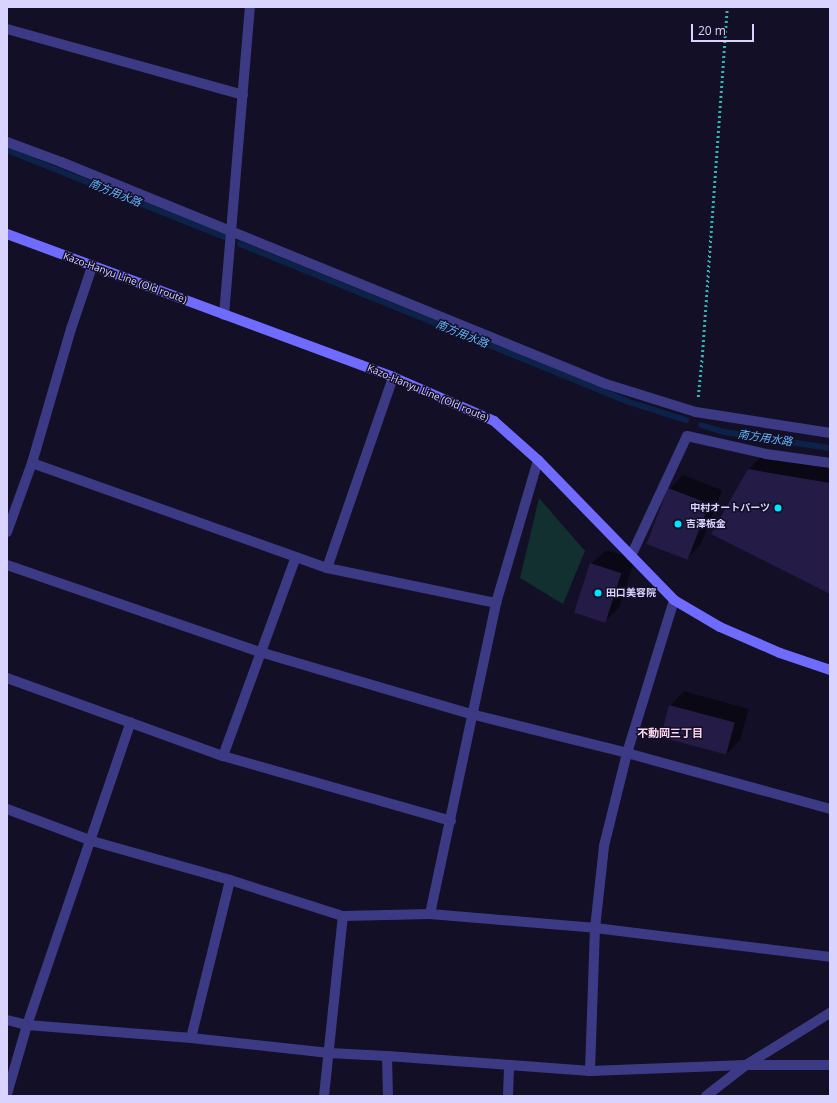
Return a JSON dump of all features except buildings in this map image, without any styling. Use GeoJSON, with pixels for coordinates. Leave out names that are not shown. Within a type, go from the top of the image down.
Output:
{"type":"FeatureCollection","features":[{"type":"Feature","properties":{"kind":"street"},"geometry":{"type":"LineString","coordinates":[[224,315],[250,7]]}},
{"type":"Feature","properties":{"kind":"street"},"geometry":{"type":"LineString","coordinates":[[7,30],[243,95]]}},
{"type":"Feature","properties":{"kind":"street"},"geometry":{"type":"LineString","coordinates":[[7,142],[62,162],[230,238],[606,384],[696,412],[830,433]]}},
{"type":"Feature","properties":{"kind":"street","name":"Kazo-Hanyu Line (Old route)"},"geometry":{"type":"LineString","coordinates":[[7,234],[92,267],[393,377],[494,421],[538,460],[674,600],[720,626],[780,653],[830,670]]}},
{"type":"Feature","properties":{"kind":"street"},"geometry":{"type":"LineString","coordinates":[[7,532],[32,463],[71,329],[92,267]]}},
{"type":"Feature","properties":{"kind":"street"},"geometry":{"type":"LineString","coordinates":[[327,568],[393,377]]}},
{"type":"Feature","properties":{"kind":"street"},"geometry":{"type":"LineString","coordinates":[[631,556],[687,436],[766,454],[830,463]]}},
{"type":"Feature","properties":{"kind":"street"},"geometry":{"type":"LineString","coordinates":[[430,914],[451,822],[471,714],[496,603],[538,460]]}},
{"type":"Feature","properties":{"kind":"street"},"geometry":{"type":"LineString","coordinates":[[32,463],[327,568],[496,603]]}},
{"type":"Feature","properties":{"kind":"street"},"geometry":{"type":"LineString","coordinates":[[223,756],[296,557]]}},
{"type":"Feature","properties":{"kind":"street"},"geometry":{"type":"LineString","coordinates":[[7,565],[260,652],[471,714],[627,753],[830,809]]}},
{"type":"Feature","properties":{"kind":"street"},"geometry":{"type":"LineString","coordinates":[[590,1071],[595,928],[604,846],[627,753],[674,600]]}},
{"type":"Feature","properties":{"kind":"street"},"geometry":{"type":"LineString","coordinates":[[7,678],[223,756],[451,822]]}},
{"type":"Feature","properties":{"kind":"street"},"geometry":{"type":"LineString","coordinates":[[7,1094],[27,1024],[92,841],[131,722]]}},
{"type":"Feature","properties":{"kind":"street"},"geometry":{"type":"LineString","coordinates":[[7,809],[92,841],[230,880],[343,916],[430,914],[595,928],[830,957]]}},
{"type":"Feature","properties":{"kind":"street"},"geometry":{"type":"LineString","coordinates":[[191,1038],[230,880]]}},
{"type":"Feature","properties":{"kind":"street"},"geometry":{"type":"LineString","coordinates":[[324,1096],[343,916]]}},
{"type":"Feature","properties":{"kind":"street"},"geometry":{"type":"LineString","coordinates":[[706,1096],[746,1065],[830,1013]]}},
{"type":"Feature","properties":{"kind":"street"},"geometry":{"type":"LineString","coordinates":[[7,1020],[27,1024],[191,1038],[329,1053],[590,1071],[746,1065],[830,1065]]}},
{"type":"Feature","properties":{"kind":"street"},"geometry":{"type":"LineString","coordinates":[[387,1056],[388,1096]]}},
{"type":"Feature","properties":{"kind":"street"},"geometry":{"type":"LineString","coordinates":[[508,1096],[509,1065]]}},
{"type":"Feature","properties":{"kind":"path"},"geometry":{"type":"LineString","coordinates":[[696,412],[702,357],[727,7]]}},
{"type":"Feature","properties":{"kind":"green space"},"geometry":{"type":"Polygon","coordinates":[[[539,498],[585,551],[563,604],[520,578],[539,498]]]}},
{"type":"Feature","properties":{"kind":"waterway","name":"南方用水路"},"geometry":{"type":"LineString","coordinates":[[7,150],[224,237]]}},
{"type":"Feature","properties":{"kind":"waterway","name":"南方用水路"},"geometry":{"type":"LineString","coordinates":[[240,244],[626,401],[686,420]]}},
{"type":"Feature","properties":{"kind":"waterway","name":"南方用水路"},"geometry":{"type":"LineString","coordinates":[[701,425],[724,432],[830,448]]}},
{"type":"Feature","properties":{"kind":"place","name":"中村オートパーツ"},"geometry":{"type":"Point","coordinates":[778,508]}},
{"type":"Feature","properties":{"kind":"place","name":"吉澤板金"},"geometry":{"type":"Point","coordinates":[678,524]}},
{"type":"Feature","properties":{"kind":"place","name":"田口美容院"},"geometry":{"type":"Point","coordinates":[598,593]}},
{"type":"Feature","properties":{"kind":"district","name":"不動岡三丁目"},"geometry":{"type":"Point","coordinates":[670,733]}}]}
